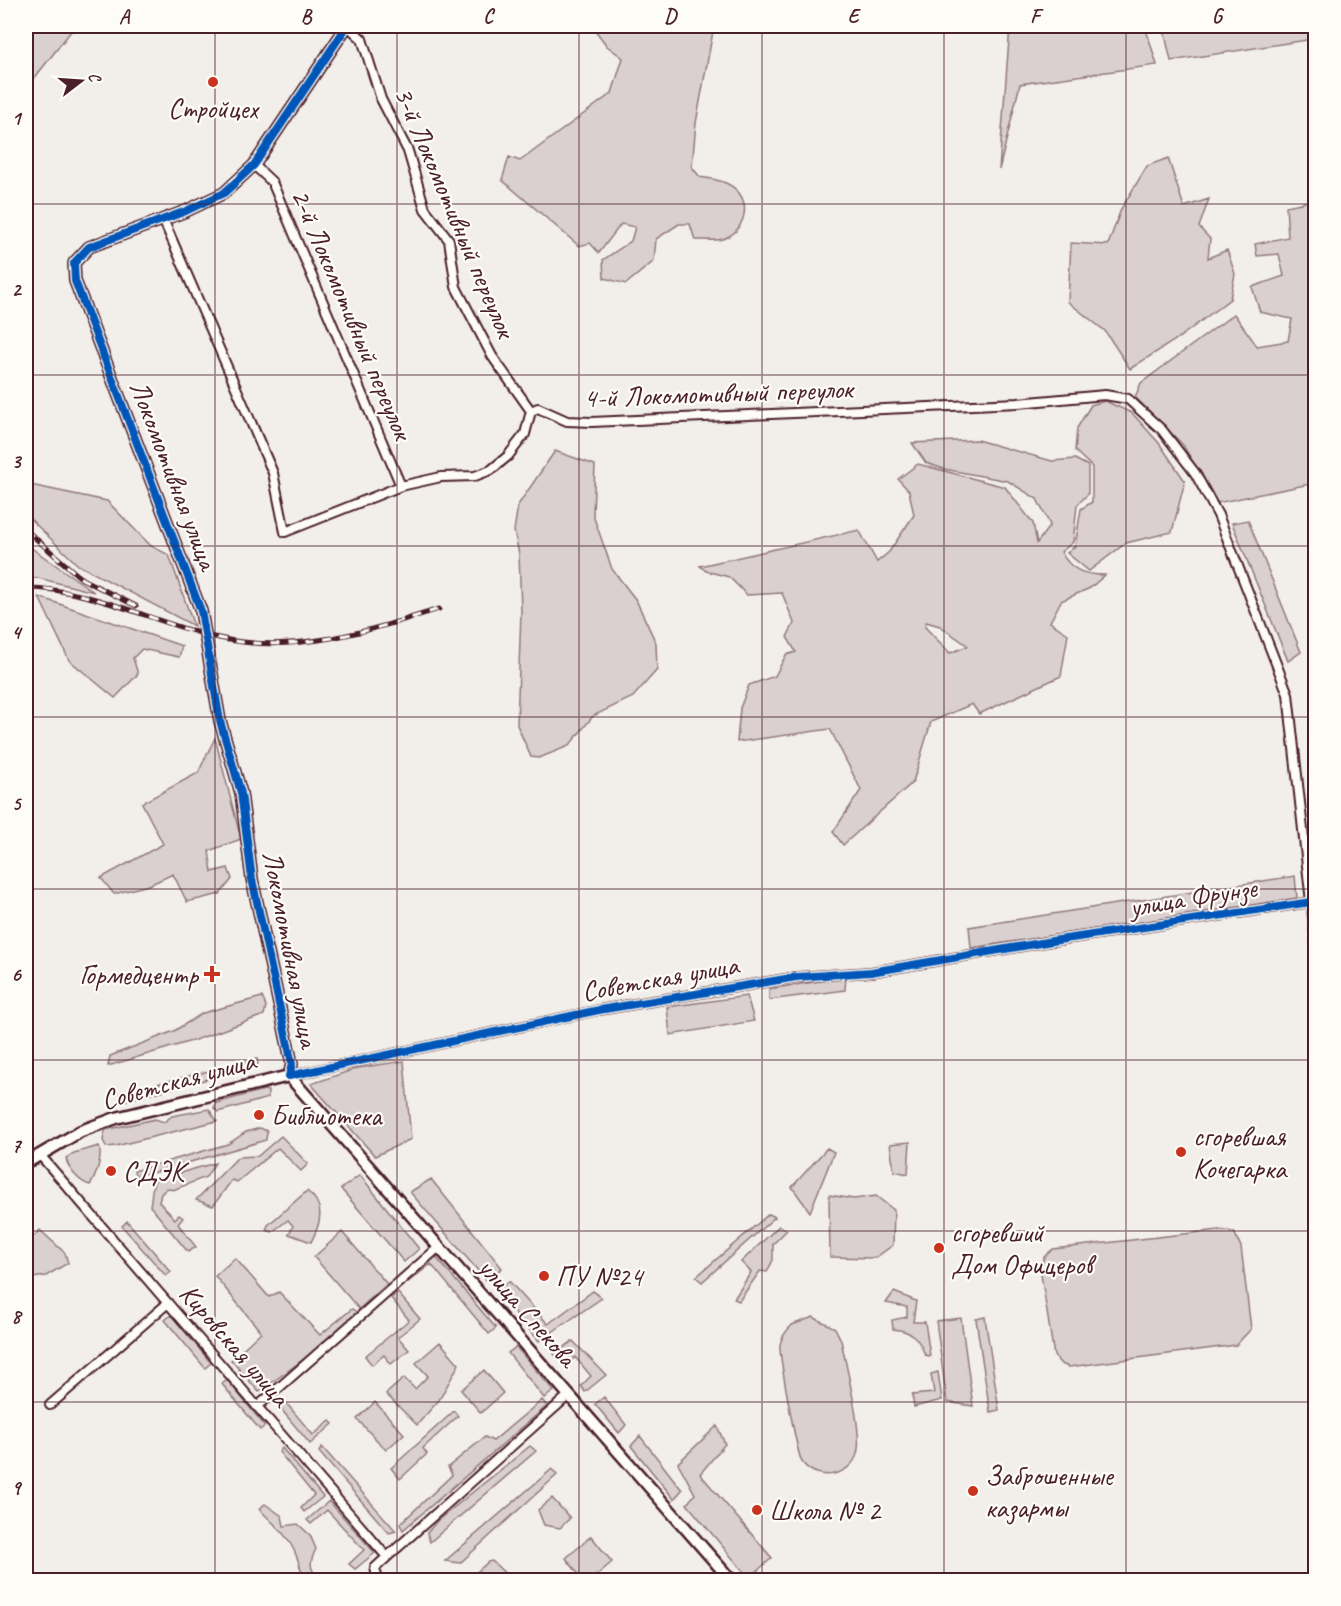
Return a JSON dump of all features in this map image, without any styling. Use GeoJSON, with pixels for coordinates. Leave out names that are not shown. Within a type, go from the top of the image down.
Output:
{"type":"FeatureCollection","features":[{"type":"Feature","properties":{"kind":"main road","name":"Советская улица"},"geometry":{"type":"LineString","coordinates":[[40,1155],[81,1131],[116,1118],[289,1076]]}},
{"type":"Feature","properties":{"kind":"main road","name":"улица Спекова"},"geometry":{"type":"LineString","coordinates":[[289,1076],[731,1581]]}},
{"type":"Feature","properties":{"kind":"main road"},"geometry":{"type":"LineString","coordinates":[[26,1163],[40,1155]]}},
{"type":"Feature","properties":{"kind":"street","name":"Локомотивная улица"},"geometry":{"type":"LineString","coordinates":[[289,1076],[292,1064],[252,879],[241,793],[220,721],[201,611],[75,281],[74,263],[89,247],[224,193],[254,165],[348,26]]}},
{"type":"Feature","properties":{"kind":"street","name":"3-й Локомотивный переулок"},"geometry":{"type":"LineString","coordinates":[[348,26],[362,39],[381,99],[408,151],[424,209],[449,240],[456,287],[492,356],[531,411]]}},
{"type":"Feature","properties":{"kind":"street","name":"2-й Локомотивный переулок"},"geometry":{"type":"LineString","coordinates":[[254,165],[272,182],[401,486]]}},
{"type":"Feature","properties":{"kind":"street"},"geometry":{"type":"LineString","coordinates":[[163,219],[273,473],[285,532],[401,486],[441,477],[475,476],[491,470],[508,456],[525,434],[531,411]]}},
{"type":"Feature","properties":{"kind":"street","name":"4-й Локомотивный переулок"},"geometry":{"type":"LineString","coordinates":[[531,411],[538,408],[567,421],[592,422],[1018,403],[1105,395],[1128,399],[1161,430],[1196,473],[1218,515],[1288,694],[1311,902]]}},
{"type":"Feature","properties":{"kind":"street"},"geometry":{"type":"LineString","coordinates":[[1311,902],[1316,943]]}},
{"type":"Feature","properties":{"kind":"street","name":"улица Фрунзе"},"geometry":{"type":"LineString","coordinates":[[1042,943],[1311,902]]}},
{"type":"Feature","properties":{"kind":"street","name":"Советская улица"},"geometry":{"type":"LineString","coordinates":[[289,1076],[599,1010],[797,976],[871,972],[1042,943]]}},
{"type":"Feature","properties":{"kind":"street","name":"Кировская улица"},"geometry":{"type":"LineString","coordinates":[[40,1155],[387,1557]]}},
{"type":"Feature","properties":{"kind":"street"},"geometry":{"type":"LineString","coordinates":[[257,1407],[439,1247]]}},
{"type":"Feature","properties":{"kind":"street"},"geometry":{"type":"LineString","coordinates":[[50,1405],[168,1303]]}},
{"type":"Feature","properties":{"kind":"street"},"geometry":{"type":"LineString","coordinates":[[378,1581],[375,1568],[568,1395]]}},
{"type":"Feature","properties":{"kind":"shaded area"},"geometry":{"type":"Polygon","coordinates":[[[26,26],[75,26],[26,89],[26,26]]]}},
{"type":"Feature","properties":{"kind":"shaded area"},"geometry":{"type":"Polygon","coordinates":[[[592,26],[714,26],[696,123],[692,167],[700,177],[721,181],[735,189],[743,199],[744,206],[740,226],[730,236],[723,239],[695,240],[690,224],[679,224],[656,239],[654,261],[626,284],[604,278],[603,260],[631,241],[635,227],[621,224],[599,253],[590,243],[579,246],[502,180],[509,157],[520,161],[612,93],[623,58],[607,46],[592,26]]]}},
{"type":"Feature","properties":{"kind":"shaded area"},"geometry":{"type":"Polygon","coordinates":[[[1010,26],[1145,26],[1157,65],[1020,84],[999,170],[1010,26]]]}},
{"type":"Feature","properties":{"kind":"shaded area"},"geometry":{"type":"Polygon","coordinates":[[[1163,26],[1315,26],[1315,42],[1307,40],[1171,61],[1163,26]]]}},
{"type":"Feature","properties":{"kind":"shaded area"},"geometry":{"type":"Polygon","coordinates":[[[1168,158],[1184,207],[1209,199],[1199,227],[1210,239],[1208,258],[1227,250],[1235,274],[1230,299],[1180,337],[1130,369],[1105,331],[1068,302],[1071,243],[1108,245],[1121,209],[1147,166],[1168,158]]]}},
{"type":"Feature","properties":{"kind":"shaded area"},"geometry":{"type":"Polygon","coordinates":[[[1315,200],[1315,483],[1217,503],[1183,445],[1135,397],[1141,383],[1234,314],[1257,346],[1288,341],[1292,319],[1260,312],[1252,287],[1284,276],[1279,254],[1257,256],[1255,244],[1288,237],[1286,206],[1315,200]]]}},
{"type":"Feature","properties":{"kind":"shaded area"},"geometry":{"type":"Polygon","coordinates":[[[1105,401],[1132,413],[1159,443],[1185,481],[1172,532],[1126,543],[1089,571],[1067,553],[1075,546],[1081,509],[1092,502],[1092,467],[1075,451],[1077,428],[1091,405],[1105,401]]]}},
{"type":"Feature","properties":{"kind":"shaded area"},"geometry":{"type":"Polygon","coordinates":[[[977,440],[1052,461],[1075,459],[1088,466],[1088,494],[1077,505],[1073,542],[1061,552],[1069,564],[1079,571],[1105,575],[1090,588],[1061,601],[1050,622],[1068,634],[1061,676],[979,714],[972,704],[931,722],[913,782],[843,845],[833,832],[861,790],[830,729],[737,742],[740,708],[749,685],[775,676],[786,655],[796,652],[787,637],[794,623],[782,593],[747,595],[729,577],[706,571],[700,566],[859,530],[877,562],[889,552],[914,515],[909,491],[898,479],[918,464],[1005,487],[1033,523],[1037,543],[1050,525],[1037,499],[1008,481],[944,469],[926,463],[912,443],[977,440]],[[926,622],[925,627],[950,653],[968,646],[940,626],[926,622]]]}},
{"type":"Feature","properties":{"kind":"shaded area"},"geometry":{"type":"Polygon","coordinates":[[[555,451],[595,465],[593,515],[612,569],[636,600],[656,643],[657,670],[633,697],[593,716],[569,746],[539,758],[531,757],[517,725],[521,611],[519,554],[514,531],[518,505],[555,451]]]}},
{"type":"Feature","properties":{"kind":"shaded area"},"geometry":{"type":"Polygon","coordinates":[[[26,484],[107,501],[151,546],[169,555],[194,626],[78,565],[26,515],[26,484]]]}},
{"type":"Feature","properties":{"kind":"shaded area"},"geometry":{"type":"Polygon","coordinates":[[[1248,520],[1301,652],[1288,661],[1232,523],[1248,520]]]}},
{"type":"Feature","properties":{"kind":"shaded area"},"geometry":{"type":"Polygon","coordinates":[[[26,542],[94,592],[38,578],[26,579],[26,542]]]}},
{"type":"Feature","properties":{"kind":"shaded area"},"geometry":{"type":"Polygon","coordinates":[[[39,597],[182,646],[179,657],[142,649],[133,658],[138,674],[115,698],[69,660],[39,597]]]}},
{"type":"Feature","properties":{"kind":"shaded area"},"geometry":{"type":"Polygon","coordinates":[[[215,738],[241,839],[209,851],[212,872],[228,868],[232,879],[220,894],[187,902],[173,874],[149,885],[114,894],[101,878],[163,844],[142,803],[198,773],[215,738]]]}},
{"type":"Feature","properties":{"kind":"shaded area"},"geometry":{"type":"Polygon","coordinates":[[[1295,876],[1297,898],[971,948],[969,927],[1295,876]]]}},
{"type":"Feature","properties":{"kind":"shaded area"},"geometry":{"type":"Polygon","coordinates":[[[846,977],[845,990],[769,1000],[769,989],[846,977]]]}},
{"type":"Feature","properties":{"kind":"shaded area"},"geometry":{"type":"Polygon","coordinates":[[[747,996],[754,1021],[670,1035],[667,1007],[747,996]]]}},
{"type":"Feature","properties":{"kind":"shaded area"},"geometry":{"type":"Polygon","coordinates":[[[262,997],[266,1006],[264,1015],[195,1040],[108,1066],[110,1056],[174,1031],[203,1013],[262,997]]]}},
{"type":"Feature","properties":{"kind":"shaded area"},"geometry":{"type":"Polygon","coordinates":[[[257,1059],[258,1066],[123,1101],[120,1093],[257,1059]]]}},
{"type":"Feature","properties":{"kind":"shaded area"},"geometry":{"type":"Polygon","coordinates":[[[404,1061],[411,1139],[375,1156],[311,1084],[358,1068],[404,1061]]]}},
{"type":"Feature","properties":{"kind":"shaded area"},"geometry":{"type":"Polygon","coordinates":[[[264,1090],[268,1091],[268,1098],[218,1112],[214,1108],[216,1103],[264,1090]]]}},
{"type":"Feature","properties":{"kind":"shaded area"},"geometry":{"type":"Polygon","coordinates":[[[209,1109],[217,1121],[116,1146],[106,1147],[103,1140],[105,1130],[155,1119],[164,1122],[172,1116],[209,1109]]]}},
{"type":"Feature","properties":{"kind":"shaded area"},"geometry":{"type":"Polygon","coordinates":[[[260,1128],[267,1131],[266,1140],[156,1172],[135,1175],[134,1171],[228,1144],[246,1132],[260,1128]]]}},
{"type":"Feature","properties":{"kind":"shaded area"},"geometry":{"type":"Polygon","coordinates":[[[281,1136],[308,1164],[301,1171],[278,1148],[237,1182],[232,1180],[213,1206],[196,1200],[238,1157],[258,1156],[281,1136]]]}},
{"type":"Feature","properties":{"kind":"shaded area"},"geometry":{"type":"Polygon","coordinates":[[[910,1142],[908,1174],[894,1171],[890,1144],[910,1142]]]}},
{"type":"Feature","properties":{"kind":"shaded area"},"geometry":{"type":"Polygon","coordinates":[[[99,1146],[98,1166],[90,1185],[75,1174],[66,1158],[74,1153],[99,1146]]]}},
{"type":"Feature","properties":{"kind":"shaded area"},"geometry":{"type":"Polygon","coordinates":[[[827,1148],[834,1152],[810,1212],[792,1187],[827,1148]]]}},
{"type":"Feature","properties":{"kind":"shaded area"},"geometry":{"type":"Polygon","coordinates":[[[215,1163],[206,1177],[173,1190],[167,1188],[161,1194],[159,1202],[175,1219],[179,1215],[183,1218],[178,1224],[196,1247],[188,1252],[150,1206],[154,1183],[155,1180],[215,1163]]]}},
{"type":"Feature","properties":{"kind":"shaded area"},"geometry":{"type":"Polygon","coordinates":[[[360,1175],[419,1249],[404,1262],[341,1189],[360,1175]]]}},
{"type":"Feature","properties":{"kind":"shaded area"},"geometry":{"type":"Polygon","coordinates":[[[431,1179],[502,1268],[486,1280],[410,1192],[431,1179]]]}},
{"type":"Feature","properties":{"kind":"shaded area"},"geometry":{"type":"Polygon","coordinates":[[[307,1191],[317,1202],[320,1215],[311,1242],[289,1234],[293,1226],[288,1220],[272,1232],[266,1230],[268,1225],[307,1191]]]}},
{"type":"Feature","properties":{"kind":"shaded area"},"geometry":{"type":"Polygon","coordinates":[[[829,1195],[854,1199],[876,1196],[894,1210],[893,1245],[875,1258],[830,1257],[829,1195]]]}},
{"type":"Feature","properties":{"kind":"shaded area"},"geometry":{"type":"Polygon","coordinates":[[[769,1214],[775,1217],[702,1282],[696,1277],[769,1214]]]}},
{"type":"Feature","properties":{"kind":"shaded area"},"geometry":{"type":"Polygon","coordinates":[[[127,1221],[171,1272],[166,1276],[122,1226],[127,1221]]]}},
{"type":"Feature","properties":{"kind":"shaded area"},"geometry":{"type":"Polygon","coordinates":[[[779,1226],[787,1230],[773,1244],[773,1260],[767,1272],[760,1271],[739,1301],[734,1299],[751,1272],[741,1262],[779,1226]]]}},
{"type":"Feature","properties":{"kind":"shaded area"},"geometry":{"type":"Polygon","coordinates":[[[40,1230],[65,1253],[68,1263],[46,1276],[26,1279],[26,1244],[40,1230]]]}},
{"type":"Feature","properties":{"kind":"shaded area"},"geometry":{"type":"Polygon","coordinates":[[[1219,1230],[1234,1232],[1241,1247],[1251,1329],[1236,1345],[1069,1367],[1061,1364],[1054,1356],[1040,1268],[1044,1257],[1053,1249],[1219,1230]]]}},
{"type":"Feature","properties":{"kind":"shaded area"},"geometry":{"type":"Polygon","coordinates":[[[342,1232],[387,1284],[359,1309],[314,1257],[342,1232]]]}},
{"type":"Feature","properties":{"kind":"shaded area"},"geometry":{"type":"Polygon","coordinates":[[[435,1256],[496,1328],[489,1334],[431,1264],[407,1283],[405,1280],[435,1256]]]}},
{"type":"Feature","properties":{"kind":"shaded area"},"geometry":{"type":"Polygon","coordinates":[[[235,1258],[269,1297],[279,1292],[320,1335],[352,1309],[358,1313],[316,1350],[259,1392],[231,1360],[261,1332],[215,1276],[235,1258]]]}},
{"type":"Feature","properties":{"kind":"shaded area"},"geometry":{"type":"Polygon","coordinates":[[[509,1281],[548,1324],[593,1291],[602,1298],[539,1341],[497,1292],[509,1281]]]}},
{"type":"Feature","properties":{"kind":"shaded area"},"geometry":{"type":"Polygon","coordinates":[[[894,1292],[916,1301],[913,1322],[925,1322],[930,1356],[925,1355],[920,1344],[910,1333],[893,1329],[892,1320],[907,1317],[907,1307],[886,1303],[894,1292]]]}},
{"type":"Feature","properties":{"kind":"shaded area"},"geometry":{"type":"Polygon","coordinates":[[[398,1293],[420,1319],[398,1337],[409,1350],[391,1364],[384,1355],[372,1365],[365,1356],[409,1320],[391,1298],[398,1293]]]}},
{"type":"Feature","properties":{"kind":"shaded area"},"geometry":{"type":"Polygon","coordinates":[[[171,1315],[211,1363],[205,1368],[165,1320],[171,1315]]]}},
{"type":"Feature","properties":{"kind":"shaded area"},"geometry":{"type":"Polygon","coordinates":[[[813,1317],[835,1328],[841,1340],[857,1426],[858,1449],[850,1466],[843,1471],[826,1475],[809,1469],[802,1462],[782,1366],[780,1345],[784,1334],[792,1325],[813,1317]]]}},
{"type":"Feature","properties":{"kind":"shaded area"},"geometry":{"type":"Polygon","coordinates":[[[985,1317],[999,1410],[990,1412],[976,1319],[985,1317]]]}},
{"type":"Feature","properties":{"kind":"shaded area"},"geometry":{"type":"Polygon","coordinates":[[[961,1318],[973,1406],[947,1402],[936,1321],[961,1318]]]}},
{"type":"Feature","properties":{"kind":"shaded area"},"geometry":{"type":"Polygon","coordinates":[[[573,1341],[606,1375],[585,1392],[581,1386],[591,1376],[575,1357],[566,1366],[554,1354],[573,1341]]]}},
{"type":"Feature","properties":{"kind":"shaded area"},"geometry":{"type":"Polygon","coordinates":[[[440,1342],[459,1364],[439,1400],[417,1425],[386,1394],[404,1378],[415,1389],[428,1376],[416,1363],[440,1342]]]}},
{"type":"Feature","properties":{"kind":"shaded area"},"geometry":{"type":"Polygon","coordinates":[[[516,1347],[554,1391],[544,1398],[508,1353],[516,1347]]]}},
{"type":"Feature","properties":{"kind":"shaded area"},"geometry":{"type":"Polygon","coordinates":[[[484,1370],[503,1393],[481,1413],[461,1390],[484,1370]]]}},
{"type":"Feature","properties":{"kind":"shaded area"},"geometry":{"type":"Polygon","coordinates":[[[938,1372],[942,1400],[914,1407],[912,1395],[934,1393],[931,1374],[938,1372]]]}},
{"type":"Feature","properties":{"kind":"shaded area"},"geometry":{"type":"Polygon","coordinates":[[[227,1380],[265,1426],[260,1430],[222,1384],[227,1380]]]}},
{"type":"Feature","properties":{"kind":"shaded area"},"geometry":{"type":"Polygon","coordinates":[[[604,1397],[626,1425],[619,1433],[595,1404],[604,1397]]]}},
{"type":"Feature","properties":{"kind":"shaded area"},"geometry":{"type":"Polygon","coordinates":[[[282,1398],[313,1435],[330,1421],[333,1424],[310,1444],[276,1403],[282,1398]]]}},
{"type":"Feature","properties":{"kind":"shaded area"},"geometry":{"type":"Polygon","coordinates":[[[542,1400],[547,1406],[403,1530],[400,1524],[452,1475],[448,1467],[485,1437],[493,1441],[542,1400]]]}},
{"type":"Feature","properties":{"kind":"shaded area"},"geometry":{"type":"Polygon","coordinates":[[[375,1402],[404,1434],[386,1450],[357,1419],[375,1402]]]}},
{"type":"Feature","properties":{"kind":"shaded area"},"geometry":{"type":"Polygon","coordinates":[[[454,1411],[458,1416],[423,1448],[427,1454],[400,1479],[391,1468],[454,1411]]]}},
{"type":"Feature","properties":{"kind":"shaded area"},"geometry":{"type":"Polygon","coordinates":[[[717,1426],[725,1444],[700,1474],[772,1558],[749,1578],[687,1504],[695,1494],[678,1463],[717,1426]]]}},
{"type":"Feature","properties":{"kind":"shaded area"},"geometry":{"type":"Polygon","coordinates":[[[640,1436],[682,1490],[674,1499],[631,1446],[640,1436]]]}},
{"type":"Feature","properties":{"kind":"shaded area"},"geometry":{"type":"Polygon","coordinates":[[[530,1446],[536,1451],[430,1542],[427,1533],[437,1521],[530,1446]]]}},
{"type":"Feature","properties":{"kind":"shaded area"},"geometry":{"type":"Polygon","coordinates":[[[322,1447],[396,1531],[389,1533],[319,1452],[322,1447]]]}},
{"type":"Feature","properties":{"kind":"shaded area"},"geometry":{"type":"Polygon","coordinates":[[[282,1448],[323,1497],[304,1512],[301,1508],[314,1495],[279,1452],[282,1448]]]}},
{"type":"Feature","properties":{"kind":"shaded area"},"geometry":{"type":"Polygon","coordinates":[[[552,1469],[557,1475],[460,1563],[445,1561],[552,1469]]]}},
{"type":"Feature","properties":{"kind":"shaded area"},"geometry":{"type":"Polygon","coordinates":[[[552,1498],[570,1518],[560,1528],[544,1525],[538,1510],[552,1498]]]}},
{"type":"Feature","properties":{"kind":"shaded area"},"geometry":{"type":"Polygon","coordinates":[[[329,1501],[375,1553],[355,1569],[349,1564],[364,1550],[327,1510],[311,1524],[307,1520],[329,1501]]]}},
{"type":"Feature","properties":{"kind":"shaded area"},"geometry":{"type":"Polygon","coordinates":[[[265,1504],[282,1516],[284,1526],[298,1524],[310,1535],[316,1549],[311,1566],[320,1580],[309,1580],[303,1574],[289,1542],[259,1509],[265,1504]]]}},
{"type":"Feature","properties":{"kind":"shaded area"},"geometry":{"type":"Polygon","coordinates":[[[591,1536],[612,1562],[591,1580],[583,1580],[566,1558],[591,1536]]]}},
{"type":"Feature","properties":{"kind":"shaded area"},"geometry":{"type":"Polygon","coordinates":[[[492,1561],[512,1580],[468,1580],[488,1562],[492,1561]]]}},
{"type":"Feature","properties":{"kind":"railway"},"geometry":{"type":"LineString","coordinates":[[26,530],[82,579],[136,606]]}},
{"type":"Feature","properties":{"kind":"railway"},"geometry":{"type":"LineString","coordinates":[[26,588],[51,590],[100,600],[195,632],[247,643],[275,644],[331,638],[439,609]]}},
{"type":"Feature","properties":{"kind":"cycle path"},"geometry":{"type":"LineString","coordinates":[[347,26],[254,165],[224,193],[186,211],[89,247],[74,263],[75,281],[201,611],[220,721],[241,793],[252,879],[292,1064],[289,1076],[599,1010],[797,977],[871,972],[1052,941],[1311,902],[1316,943]]}},
{"type":"Feature","properties":{"kind":"place","name":"Стройцех"},"geometry":{"type":"Point","coordinates":[213,82]}},
{"type":"Feature","properties":{"kind":"place","name":"Гормедцентр"},"geometry":{"type":"Point","coordinates":[212,974]}},
{"type":"Feature","properties":{"kind":"place","name":"Библиотека"},"geometry":{"type":"Point","coordinates":[259,1115]}},
{"type":"Feature","properties":{"kind":"place","name":"сгоревшая Кочегарка"},"geometry":{"type":"Point","coordinates":[1181,1152]}},
{"type":"Feature","properties":{"kind":"place","name":"СДЭК"},"geometry":{"type":"Point","coordinates":[111,1171]}},
{"type":"Feature","properties":{"kind":"place","name":"сгоревший Дом Офицеров"},"geometry":{"type":"Point","coordinates":[939,1248]}},
{"type":"Feature","properties":{"kind":"place","name":"ПУ №24"},"geometry":{"type":"Point","coordinates":[544,1276]}},
{"type":"Feature","properties":{"kind":"place","name":"Заброшенные казармы"},"geometry":{"type":"Point","coordinates":[973,1491]}},
{"type":"Feature","properties":{"kind":"place","name":"Школа № 2"},"geometry":{"type":"Point","coordinates":[757,1510]}}]}
